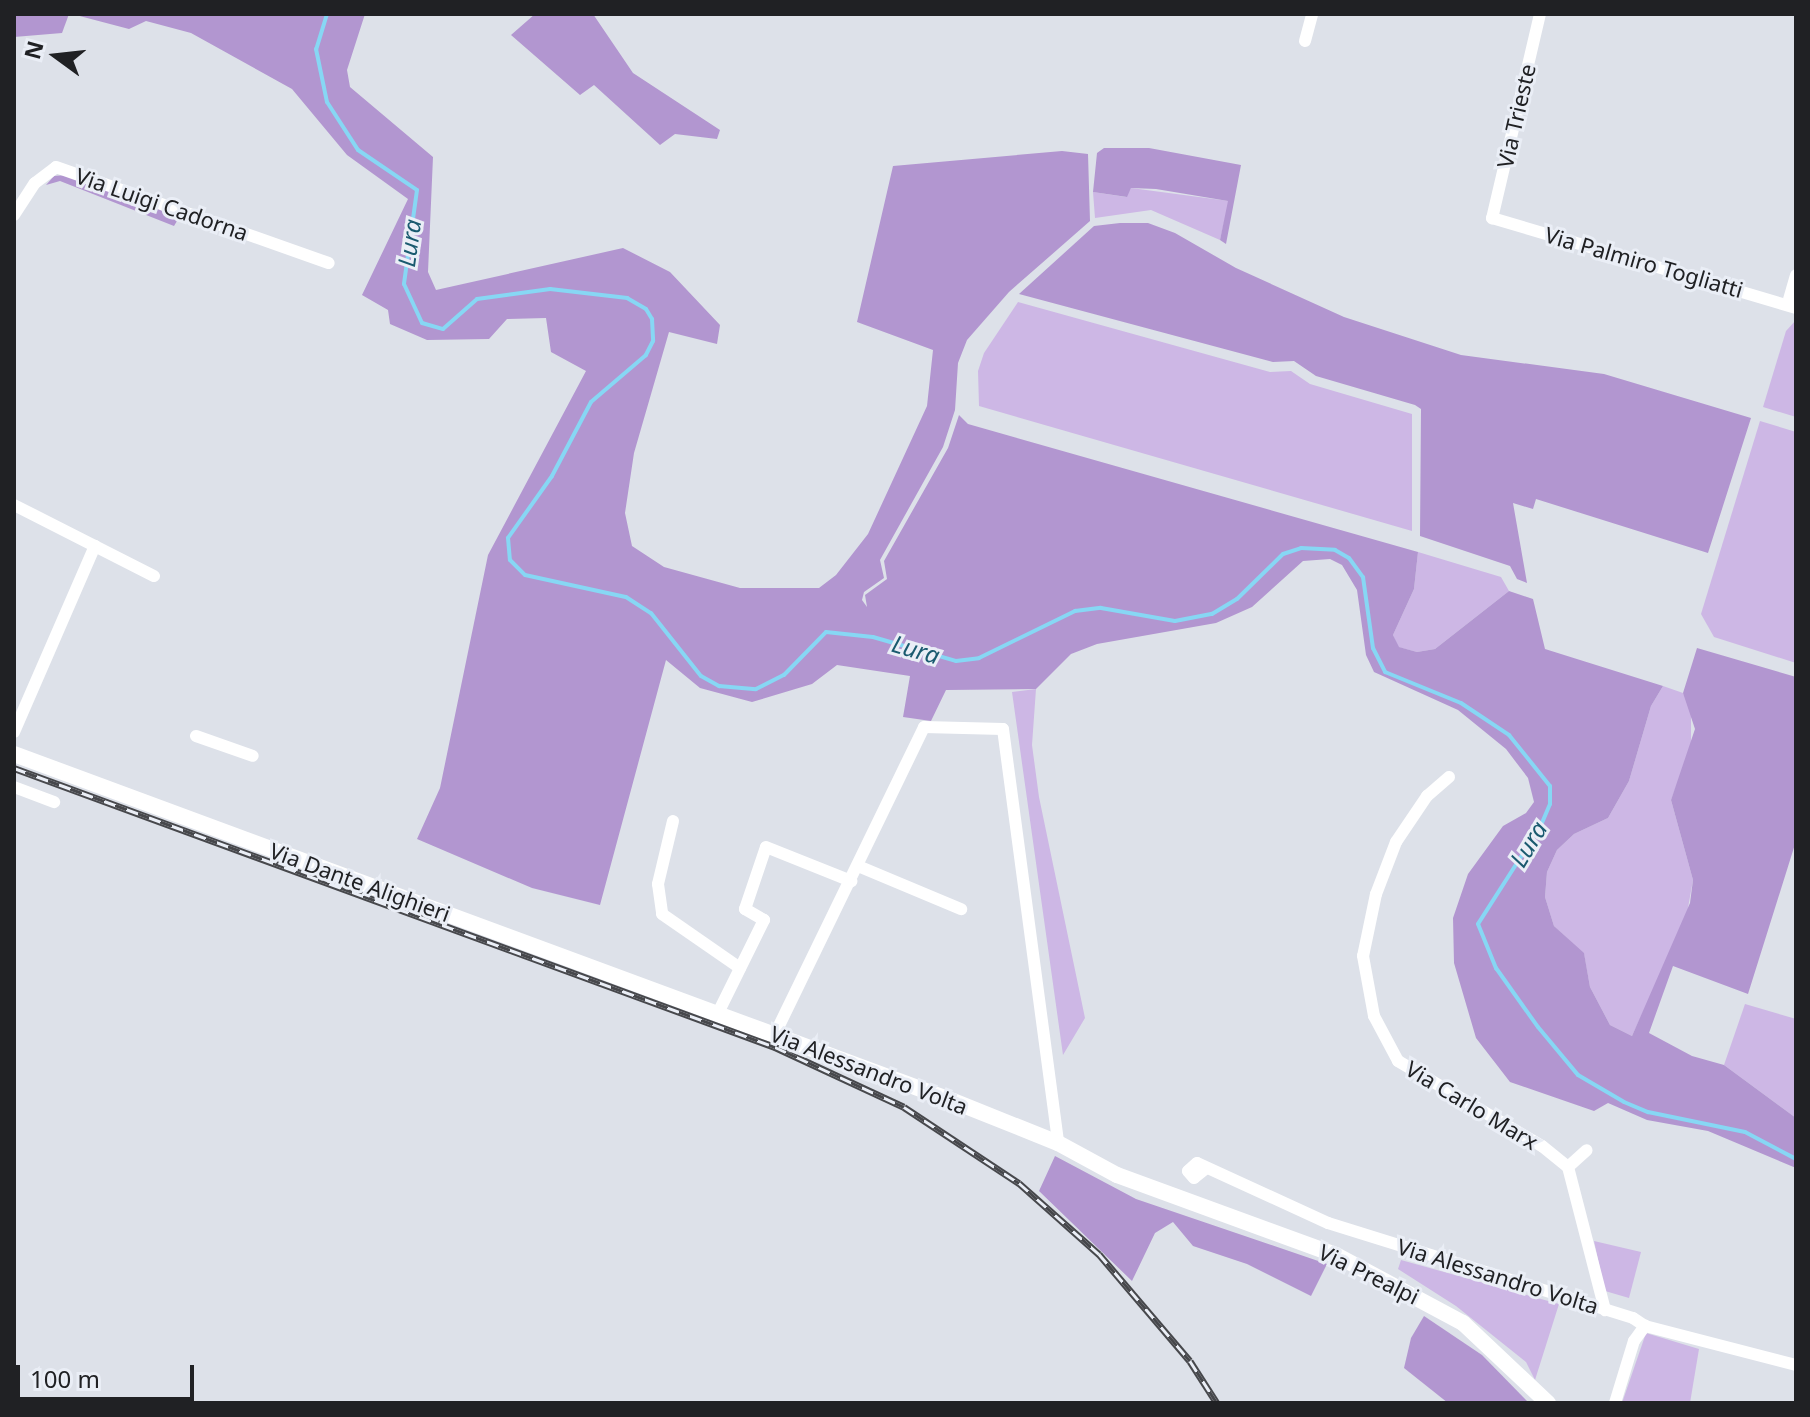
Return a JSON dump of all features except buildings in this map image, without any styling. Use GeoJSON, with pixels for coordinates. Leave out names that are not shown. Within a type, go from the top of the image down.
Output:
{"type":"FeatureCollection","features":[{"type":"Feature","properties":{"kind":"street"},"geometry":{"type":"LineString","coordinates":[[1305,41],[1312,14]]}},
{"type":"Feature","properties":{"kind":"street","name":"Via Trieste"},"geometry":{"type":"LineString","coordinates":[[1492,218],[1540,14]]}},
{"type":"Feature","properties":{"kind":"street","name":"Via Luigi Cadorna"},"geometry":{"type":"LineString","coordinates":[[14,215],[35,183],[56,167],[329,263]]}},
{"type":"Feature","properties":{"kind":"street","name":"Via Palmiro Togliatti"},"geometry":{"type":"LineString","coordinates":[[1492,218],[1792,305]]}},
{"type":"Feature","properties":{"kind":"street"},"geometry":{"type":"LineString","coordinates":[[1792,305],[1796,275]]}},
{"type":"Feature","properties":{"kind":"street"},"geometry":{"type":"LineString","coordinates":[[14,505],[154,576]]}},
{"type":"Feature","properties":{"kind":"street"},"geometry":{"type":"LineString","coordinates":[[14,732],[95,546]]}},
{"type":"Feature","properties":{"kind":"street"},"geometry":{"type":"LineString","coordinates":[[775,1034],[924,727],[1003,729],[1058,1143]]}},
{"type":"Feature","properties":{"kind":"street"},"geometry":{"type":"LineString","coordinates":[[196,736],[253,756]]}},
{"type":"Feature","properties":{"kind":"street","name":"Via Dante Alighieri"},"geometry":{"type":"LineString","coordinates":[[14,754],[712,1011]]}},
{"type":"Feature","properties":{"kind":"street","name":"Via Carlo Marx"},"geometry":{"type":"LineString","coordinates":[[1449,777],[1427,796],[1396,842],[1376,894],[1363,956],[1374,1016],[1398,1061],[1542,1146],[1568,1167]]}},
{"type":"Feature","properties":{"kind":"street"},"geometry":{"type":"LineString","coordinates":[[14,787],[54,802]]}},
{"type":"Feature","properties":{"kind":"street"},"geometry":{"type":"LineString","coordinates":[[673,821],[658,884],[662,914],[740,968]]}},
{"type":"Feature","properties":{"kind":"street"},"geometry":{"type":"LineString","coordinates":[[712,1011],[740,968],[764,920],[745,909],[766,847],[851,881]]}},
{"type":"Feature","properties":{"kind":"street"},"geometry":{"type":"LineString","coordinates":[[858,866],[961,909]]}},
{"type":"Feature","properties":{"kind":"street","name":"Via Alessandro Volta"},"geometry":{"type":"LineString","coordinates":[[712,1011],[1058,1143],[1162,1192]]}},
{"type":"Feature","properties":{"kind":"street"},"geometry":{"type":"LineString","coordinates":[[1587,1150],[1568,1167],[1605,1310]]}},
{"type":"Feature","properties":{"kind":"street","name":"Via Alessandro Volta"},"geometry":{"type":"LineString","coordinates":[[1205,1169],[1328,1223],[1605,1310],[1645,1326],[1796,1365]]}},
{"type":"Feature","properties":{"kind":"street","name":"Via Prealpi"},"geometry":{"type":"LineString","coordinates":[[1162,1192],[1255,1223],[1401,1286],[1463,1323],[1548,1403]]}},
{"type":"Feature","properties":{"kind":"street"},"geometry":{"type":"LineString","coordinates":[[1615,1403],[1634,1341],[1645,1326]]}},
{"type":"Feature","properties":{"kind":"shaded area"},"geometry":{"type":"Polygon","coordinates":[[[14,14],[69,14],[62,33],[14,37],[14,14]]]}},
{"type":"Feature","properties":{"kind":"shaded area"},"geometry":{"type":"Polygon","coordinates":[[[72,14],[365,14],[347,70],[350,87],[433,157],[428,272],[436,290],[623,248],[670,272],[720,325],[717,344],[669,332],[634,453],[625,513],[632,546],[664,567],[740,588],[819,588],[836,575],[868,534],[927,406],[933,350],[857,322],[893,166],[1062,151],[1088,154],[1090,221],[1009,292],[967,340],[958,363],[955,410],[943,447],[880,560],[884,578],[864,592],[862,600],[867,607],[865,595],[887,579],[884,561],[948,448],[959,415],[968,424],[1418,552],[1414,589],[1393,635],[1399,647],[1417,652],[1435,649],[1509,591],[1533,599],[1545,649],[1663,686],[1651,706],[1629,781],[1608,818],[1574,834],[1557,850],[1547,872],[1545,897],[1554,926],[1584,953],[1590,987],[1610,1025],[1632,1036],[1690,903],[1693,880],[1671,800],[1695,729],[1683,693],[1697,648],[1796,677],[1796,841],[1748,994],[1673,966],[1649,1033],[1692,1056],[1724,1065],[1796,1118],[1796,1168],[1708,1131],[1647,1120],[1608,1103],[1594,1111],[1510,1082],[1476,1038],[1454,963],[1453,918],[1468,874],[1503,826],[1526,813],[1534,802],[1528,778],[1506,749],[1458,710],[1374,672],[1366,655],[1357,590],[1342,565],[1330,559],[1303,561],[1252,607],[1216,623],[1097,644],[1071,654],[1036,689],[946,690],[931,721],[903,717],[910,676],[837,665],[812,684],[752,702],[700,688],[666,660],[600,905],[532,888],[417,839],[440,788],[488,555],[586,371],[551,352],[546,318],[507,319],[489,339],[427,340],[390,324],[388,310],[362,295],[408,199],[347,155],[292,89],[191,33],[146,21],[129,29],[72,14]]]}},
{"type":"Feature","properties":{"kind":"shaded area"},"geometry":{"type":"Polygon","coordinates":[[[535,14],[593,14],[633,73],[720,130],[717,139],[675,134],[660,145],[594,85],[580,95],[511,35],[535,14]]]}},
{"type":"Feature","properties":{"kind":"shaded area"},"geometry":{"type":"Polygon","coordinates":[[[1104,148],[1149,148],[1241,165],[1226,244],[1220,240],[1228,201],[1156,189],[1131,188],[1127,197],[1093,192],[1097,153],[1104,148]]]}},
{"type":"Feature","properties":{"kind":"shaded area"},"geometry":{"type":"Polygon","coordinates":[[[66,175],[180,216],[174,226],[60,181],[46,185],[54,176],[66,175]]]}},
{"type":"Feature","properties":{"kind":"shaded area"},"geometry":{"type":"Polygon","coordinates":[[[1131,188],[1229,201],[1220,240],[1151,210],[1095,218],[1093,192],[1126,197],[1131,188]]]}},
{"type":"Feature","properties":{"kind":"shaded area"},"geometry":{"type":"Polygon","coordinates":[[[1148,223],[1175,233],[1236,268],[1344,317],[1461,355],[1604,374],[1751,418],[1708,553],[1536,499],[1533,509],[1513,503],[1527,583],[1517,579],[1510,566],[1420,536],[1421,409],[1415,405],[1316,376],[1294,361],[1273,362],[1019,294],[1094,226],[1148,223]]]}},
{"type":"Feature","properties":{"kind":"shaded area"},"geometry":{"type":"Polygon","coordinates":[[[1018,302],[1270,372],[1291,371],[1310,384],[1412,414],[1412,531],[979,406],[978,371],[984,353],[1018,302]]]}},
{"type":"Feature","properties":{"kind":"shaded area"},"geometry":{"type":"Polygon","coordinates":[[[1796,320],[1796,417],[1763,407],[1786,331],[1796,320]]]}},
{"type":"Feature","properties":{"kind":"shaded area"},"geometry":{"type":"Polygon","coordinates":[[[1760,421],[1796,432],[1796,663],[1714,637],[1701,614],[1760,421]]]}},
{"type":"Feature","properties":{"kind":"shaded area"},"geometry":{"type":"Polygon","coordinates":[[[1418,552],[1501,577],[1509,591],[1435,649],[1417,652],[1398,647],[1393,635],[1414,589],[1418,552]]]}},
{"type":"Feature","properties":{"kind":"shaded area"},"geometry":{"type":"Polygon","coordinates":[[[1663,686],[1683,693],[1691,707],[1691,748],[1671,800],[1693,880],[1686,919],[1632,1036],[1610,1025],[1590,987],[1584,954],[1554,926],[1545,897],[1547,872],[1557,850],[1574,834],[1608,818],[1629,781],[1651,706],[1663,686]]]}},
{"type":"Feature","properties":{"kind":"shaded area"},"geometry":{"type":"Polygon","coordinates":[[[1036,689],[1032,745],[1039,797],[1085,1018],[1063,1055],[1012,692],[1036,689]]]}},
{"type":"Feature","properties":{"kind":"shaded area"},"geometry":{"type":"Polygon","coordinates":[[[1745,1004],[1796,1019],[1796,1118],[1724,1065],[1745,1004]]]}},
{"type":"Feature","properties":{"kind":"shaded area"},"geometry":{"type":"Polygon","coordinates":[[[1055,1156],[1136,1199],[1327,1264],[1311,1296],[1247,1264],[1193,1246],[1173,1222],[1155,1233],[1132,1281],[1039,1191],[1055,1156]]]}},
{"type":"Feature","properties":{"kind":"shaded area"},"geometry":{"type":"Polygon","coordinates":[[[1594,1241],[1641,1252],[1629,1298],[1605,1291],[1594,1241]]]}},
{"type":"Feature","properties":{"kind":"shaded area"},"geometry":{"type":"Polygon","coordinates":[[[1401,1260],[1559,1304],[1535,1380],[1526,1362],[1456,1306],[1398,1269],[1401,1260]]]}},
{"type":"Feature","properties":{"kind":"shaded area"},"geometry":{"type":"Polygon","coordinates":[[[1424,1316],[1482,1355],[1529,1403],[1448,1403],[1404,1368],[1411,1338],[1424,1316]]]}},
{"type":"Feature","properties":{"kind":"shaded area"},"geometry":{"type":"Polygon","coordinates":[[[1646,1333],[1699,1349],[1690,1403],[1622,1403],[1646,1333]]]}},
{"type":"Feature","properties":{"kind":"waterway","name":"Lura"},"geometry":{"type":"LineString","coordinates":[[327,14],[316,49],[327,102],[358,150],[417,190],[404,284],[422,323],[443,329],[477,299],[550,289],[627,298],[646,309],[652,319],[653,341],[646,355],[591,402],[552,476],[508,538],[510,560],[525,575],[626,597],[651,613],[701,676],[719,686],[756,689],[784,675],[826,632],[873,637],[956,661],[979,658],[1075,611],[1101,608],[1175,621],[1212,614],[1237,599],[1283,554],[1301,548],[1335,550],[1349,558],[1363,577],[1373,648],[1385,672],[1461,703],[1509,735],[1550,786],[1550,804],[1540,827],[1478,924],[1496,968],[1538,1027],[1578,1075],[1624,1102],[1648,1112],[1745,1132],[1796,1159]]}},
{"type":"Feature","properties":{"kind":"railway"},"geometry":{"type":"LineString","coordinates":[[14,768],[775,1047],[904,1107],[1019,1183],[1099,1254],[1190,1361],[1217,1403]]}}]}
